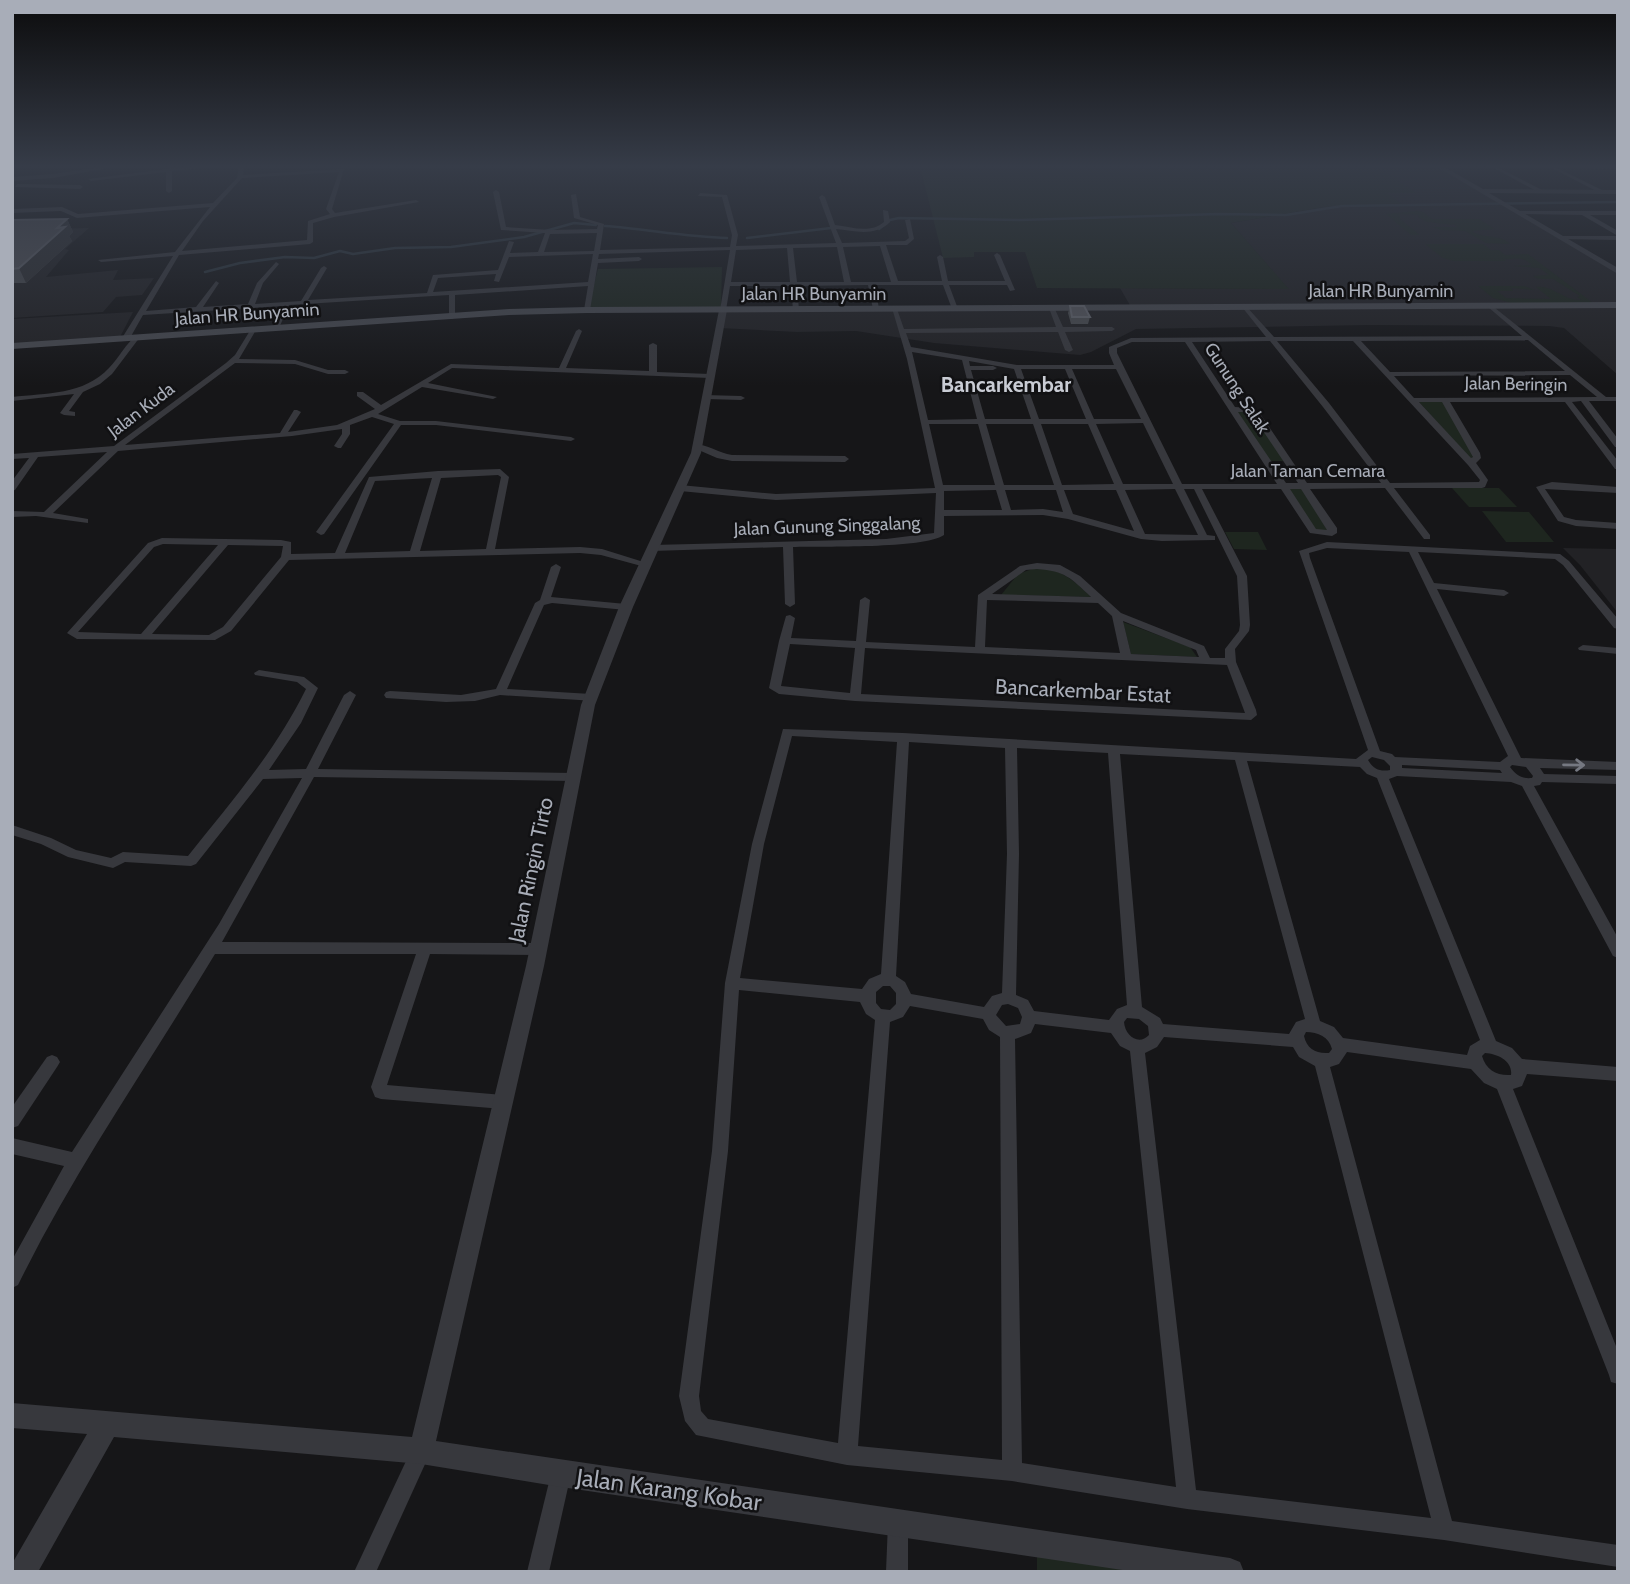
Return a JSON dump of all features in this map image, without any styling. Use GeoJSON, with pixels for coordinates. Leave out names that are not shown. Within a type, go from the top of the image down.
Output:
{"type":"FeatureCollection","features":[{"type":"Feature","properties":{"kind":"main road","name":"Jalan HR Bunyamin"},"geometry":{"type":"LineString","coordinates":[[12,346],[587,310],[1618,305]]}},
{"type":"Feature","properties":{"kind":"street"},"geometry":{"type":"LineString","coordinates":[[12,399],[69,395],[103,380],[114,370],[132,338],[141,313],[189,239]]}},
{"type":"Feature","properties":{"kind":"street"},"geometry":{"type":"LineString","coordinates":[[101,260],[176,255],[310,239]]}},
{"type":"Feature","properties":{"kind":"street"},"geometry":{"type":"LineString","coordinates":[[540,254],[545,239]]}},
{"type":"Feature","properties":{"kind":"street"},"geometry":{"type":"LineString","coordinates":[[587,310],[597,239]]}},
{"type":"Feature","properties":{"kind":"street"},"geometry":{"type":"LineString","coordinates":[[723,310],[735,239]]}},
{"type":"Feature","properties":{"kind":"street"},"geometry":{"type":"LineString","coordinates":[[837,239],[848,284]]}},
{"type":"Feature","properties":{"kind":"street"},"geometry":{"type":"LineString","coordinates":[[506,255],[911,242],[911,239]]}},
{"type":"Feature","properties":{"kind":"street"},"geometry":{"type":"LineString","coordinates":[[1564,239],[1618,272]]}},
{"type":"Feature","properties":{"kind":"street"},"geometry":{"type":"LineString","coordinates":[[494,291],[511,242]]}},
{"type":"Feature","properties":{"kind":"street"},"geometry":{"type":"LineString","coordinates":[[882,243],[895,283]]}},
{"type":"Feature","properties":{"kind":"street"},"geometry":{"type":"LineString","coordinates":[[790,246],[796,310]]}},
{"type":"Feature","properties":{"kind":"street"},"geometry":{"type":"LineString","coordinates":[[997,255],[1012,290]]}},
{"type":"Feature","properties":{"kind":"street"},"geometry":{"type":"LineString","coordinates":[[940,257],[945,283],[955,309]]}},
{"type":"Feature","properties":{"kind":"street"},"geometry":{"type":"LineString","coordinates":[[594,261],[639,259]]}},
{"type":"Feature","properties":{"kind":"street"},"geometry":{"type":"LineString","coordinates":[[251,306],[260,283],[276,264]]}},
{"type":"Feature","properties":{"kind":"street"},"geometry":{"type":"LineString","coordinates":[[303,303],[324,268]]}},
{"type":"Feature","properties":{"kind":"street"},"geometry":{"type":"LineString","coordinates":[[429,295],[435,276],[499,272]]}},
{"type":"Feature","properties":{"kind":"street"},"geometry":{"type":"LineString","coordinates":[[727,284],[1007,282]]}},
{"type":"Feature","properties":{"kind":"street"},"geometry":{"type":"LineString","coordinates":[[198,309],[216,283]]}},
{"type":"Feature","properties":{"kind":"street"},"geometry":{"type":"LineString","coordinates":[[871,283],[876,309]]}},
{"type":"Feature","properties":{"kind":"street"},"geometry":{"type":"LineString","coordinates":[[141,313],[591,284]]}},
{"type":"Feature","properties":{"kind":"street"},"geometry":{"type":"LineString","coordinates":[[452,293],[452,317]]}},
{"type":"Feature","properties":{"kind":"street"},"geometry":{"type":"LineString","coordinates":[[276,328],[286,304]]}},
{"type":"Feature","properties":{"kind":"street"},"geometry":{"type":"LineString","coordinates":[[1490,306],[1604,400]]}},
{"type":"Feature","properties":{"kind":"street"},"geometry":{"type":"LineString","coordinates":[[1245,307],[1326,405],[1427,537]]}},
{"type":"Feature","properties":{"kind":"street"},"geometry":{"type":"LineString","coordinates":[[1052,308],[1069,349]]}},
{"type":"Feature","properties":{"kind":"street","name":"Jalan Gunung Singgalang"},"geometry":{"type":"LineString","coordinates":[[286,557],[592,551],[648,556],[703,545],[788,546],[935,537],[940,533],[939,489],[911,359],[894,309]]}},
{"type":"Feature","properties":{"kind":"street","name":"Jalan Ringin Tirto"},"geometry":{"type":"LineString","coordinates":[[421,1451],[538,949],[591,698],[626,607],[697,446],[723,310]]}},
{"type":"Feature","properties":{"kind":"street"},"geometry":{"type":"LineString","coordinates":[[901,331],[1112,329]]}},
{"type":"Feature","properties":{"kind":"street","name":"Jalan Kuda"},"geometry":{"type":"LineString","coordinates":[[46,515],[115,449],[233,361],[253,330]]}},
{"type":"Feature","properties":{"kind":"street"},"geometry":{"type":"LineString","coordinates":[[562,370],[579,331]]}},
{"type":"Feature","properties":{"kind":"street"},"geometry":{"type":"LineString","coordinates":[[1204,538],[1181,487],[1119,367],[1112,350],[1122,341],[1528,338]]}},
{"type":"Feature","properties":{"kind":"street"},"geometry":{"type":"LineString","coordinates":[[1356,340],[1471,463],[1477,458],[1476,453],[1444,399]]}},
{"type":"Feature","properties":{"kind":"street","name":"Gunung Salak"},"geometry":{"type":"LineString","coordinates":[[1188,341],[1313,531],[1332,533],[1332,528],[1302,487]]}},
{"type":"Feature","properties":{"kind":"street"},"geometry":{"type":"LineString","coordinates":[[653,345],[653,373]]}},
{"type":"Feature","properties":{"kind":"street"},"geometry":{"type":"LineString","coordinates":[[908,349],[1017,367]]}},
{"type":"Feature","properties":{"kind":"street"},"geometry":{"type":"LineString","coordinates":[[911,359],[961,357]]}},
{"type":"Feature","properties":{"kind":"street"},"geometry":{"type":"LineString","coordinates":[[961,357],[968,368],[1007,513]]}},
{"type":"Feature","properties":{"kind":"street"},"geometry":{"type":"LineString","coordinates":[[233,361],[295,362],[328,372],[345,372]]}},
{"type":"Feature","properties":{"kind":"street"},"geometry":{"type":"LineString","coordinates":[[12,457],[283,434],[346,424],[372,414],[451,366],[710,376]]}},
{"type":"Feature","properties":{"kind":"street"},"geometry":{"type":"LineString","coordinates":[[1017,367],[1069,516]]}},
{"type":"Feature","properties":{"kind":"street"},"geometry":{"type":"LineString","coordinates":[[968,368],[1119,367]]}},
{"type":"Feature","properties":{"kind":"street"},"geometry":{"type":"LineString","coordinates":[[1068,368],[1141,536]]}},
{"type":"Feature","properties":{"kind":"street"},"geometry":{"type":"LineString","coordinates":[[1389,374],[1573,373]]}},
{"type":"Feature","properties":{"kind":"street"},"geometry":{"type":"LineString","coordinates":[[420,384],[493,397]]}},
{"type":"Feature","properties":{"kind":"street"},"geometry":{"type":"LineString","coordinates":[[72,414],[64,413],[79,391]]}},
{"type":"Feature","properties":{"kind":"street"},"geometry":{"type":"LineString","coordinates":[[360,394],[381,409]]}},
{"type":"Feature","properties":{"kind":"street"},"geometry":{"type":"LineString","coordinates":[[707,397],[741,398]]}},
{"type":"Feature","properties":{"kind":"street","name":"Jalan Beringin"},"geometry":{"type":"LineString","coordinates":[[1413,400],[1618,399]]}},
{"type":"Feature","properties":{"kind":"street"},"geometry":{"type":"LineString","coordinates":[[1584,400],[1618,445]]}},
{"type":"Feature","properties":{"kind":"street"},"geometry":{"type":"LineString","coordinates":[[1567,401],[1614,456],[1618,467]]}},
{"type":"Feature","properties":{"kind":"street"},"geometry":{"type":"LineString","coordinates":[[1233,409],[1253,411],[1302,487]]}},
{"type":"Feature","properties":{"kind":"street"},"geometry":{"type":"LineString","coordinates":[[283,434],[298,412]]}},
{"type":"Feature","properties":{"kind":"street"},"geometry":{"type":"LineString","coordinates":[[372,414],[400,423],[436,423],[571,439]]}},
{"type":"Feature","properties":{"kind":"street"},"geometry":{"type":"LineString","coordinates":[[924,422],[1147,421]]}},
{"type":"Feature","properties":{"kind":"street"},"geometry":{"type":"LineString","coordinates":[[1584,421],[1601,422]]}},
{"type":"Feature","properties":{"kind":"street"},"geometry":{"type":"LineString","coordinates":[[321,532],[400,423]]}},
{"type":"Feature","properties":{"kind":"street"},"geometry":{"type":"LineString","coordinates":[[338,446],[346,434],[346,424]]}},
{"type":"Feature","properties":{"kind":"street"},"geometry":{"type":"LineString","coordinates":[[697,446],[732,458],[845,459]]}},
{"type":"Feature","properties":{"kind":"street"},"geometry":{"type":"LineString","coordinates":[[12,488],[35,455]]}},
{"type":"Feature","properties":{"kind":"street","name":"Jalan Taman Cemara"},"geometry":{"type":"LineString","coordinates":[[680,488],[774,496],[1000,487],[1482,485],[1484,480],[1471,463]]}},
{"type":"Feature","properties":{"kind":"street"},"geometry":{"type":"LineString","coordinates":[[338,557],[372,480],[438,474],[504,473],[490,553]]}},
{"type":"Feature","properties":{"kind":"street"},"geometry":{"type":"LineString","coordinates":[[414,555],[438,474]]}},
{"type":"Feature","properties":{"kind":"street"},"geometry":{"type":"LineString","coordinates":[[1618,490],[1552,485],[1540,487],[1561,519],[1576,523],[1618,526]]}},
{"type":"Feature","properties":{"kind":"street"},"geometry":{"type":"LineString","coordinates":[[1197,487],[1242,576],[1246,617],[1244,631],[1230,649],[1231,662]]}},
{"type":"Feature","properties":{"kind":"street"},"geometry":{"type":"LineString","coordinates":[[939,513],[1069,516],[1141,536],[1225,538]]}},
{"type":"Feature","properties":{"kind":"street"},"geometry":{"type":"LineString","coordinates":[[12,514],[46,515],[85,521]]}},
{"type":"Feature","properties":{"kind":"street"},"geometry":{"type":"LineString","coordinates":[[155,542],[225,542],[288,544],[286,557],[227,629],[218,635],[201,640],[77,636],[72,633],[155,542]]}},
{"type":"Feature","properties":{"kind":"street"},"geometry":{"type":"LineString","coordinates":[[144,637],[225,542]]}},
{"type":"Feature","properties":{"kind":"street"},"geometry":{"type":"LineString","coordinates":[[1490,1046],[1390,769],[1375,753],[1304,551],[1327,545],[1557,556],[1566,563],[1618,626]]}},
{"type":"Feature","properties":{"kind":"street"},"geometry":{"type":"LineString","coordinates":[[788,546],[790,604]]}},
{"type":"Feature","properties":{"kind":"street"},"geometry":{"type":"LineString","coordinates":[[1412,548],[1516,760]]}},
{"type":"Feature","properties":{"kind":"street"},"geometry":{"type":"LineString","coordinates":[[982,597],[1016,571],[1037,566],[1069,572],[1117,615],[1187,641],[1199,648],[1206,661]]}},
{"type":"Feature","properties":{"kind":"street"},"geometry":{"type":"LineString","coordinates":[[502,691],[502,683],[537,606],[545,600],[556,567]]}},
{"type":"Feature","properties":{"kind":"street"},"geometry":{"type":"LineString","coordinates":[[1432,586],[1504,593]]}},
{"type":"Feature","properties":{"kind":"street"},"geometry":{"type":"LineString","coordinates":[[982,597],[1100,600]]}},
{"type":"Feature","properties":{"kind":"street","name":"Bancarkembar Estat"},"geometry":{"type":"LineString","coordinates":[[980,649],[982,597]]}},
{"type":"Feature","properties":{"kind":"street"},"geometry":{"type":"LineString","coordinates":[[545,600],[626,607]]}},
{"type":"Feature","properties":{"kind":"street"},"geometry":{"type":"LineString","coordinates":[[855,697],[865,600]]}},
{"type":"Feature","properties":{"kind":"street","name":"Bancarkembar Estat"},"geometry":{"type":"LineString","coordinates":[[1117,615],[1126,657]]}},
{"type":"Feature","properties":{"kind":"street","name":"Bancarkembar Estat"},"geometry":{"type":"LineString","coordinates":[[784,641],[1231,662],[1251,715],[1247,718],[855,697],[776,689],[784,641],[790,618]]}},
{"type":"Feature","properties":{"kind":"street"},"geometry":{"type":"LineString","coordinates":[[1583,648],[1618,651]]}},
{"type":"Feature","properties":{"kind":"street"},"geometry":{"type":"LineString","coordinates":[[12,830],[46,841],[73,854],[113,863],[123,857],[191,861],[260,775],[295,723],[312,688],[300,679],[259,673]]}},
{"type":"Feature","properties":{"kind":"street"},"geometry":{"type":"LineString","coordinates":[[390,695],[451,699],[485,696],[502,691],[591,698]]}},
{"type":"Feature","properties":{"kind":"street"},"geometry":{"type":"LineString","coordinates":[[12,1279],[37,1227],[75,1161],[211,948],[275,840],[350,695]]}},
{"type":"Feature","properties":{"kind":"street"},"geometry":{"type":"LineString","coordinates":[[1503,766],[1369,771],[1362,763],[793,731],[786,734],[758,844],[732,983],[720,1151],[689,1396],[691,1412],[695,1422],[704,1428],[847,1455],[1012,1471],[1187,1499],[1444,1530],[1618,1556]]}},
{"type":"Feature","properties":{"kind":"street"},"geometry":{"type":"LineString","coordinates":[[888,981],[903,737]]}},
{"type":"Feature","properties":{"kind":"street"},"geometry":{"type":"LineString","coordinates":[[1009,998],[1013,854],[1011,745]]}},
{"type":"Feature","properties":{"kind":"street"},"geometry":{"type":"LineString","coordinates":[[1114,750],[1135,1011]]}},
{"type":"Feature","properties":{"kind":"street"},"geometry":{"type":"LineString","coordinates":[[1362,763],[1363,756],[1375,753]]}},
{"type":"Feature","properties":{"kind":"street"},"geometry":{"type":"LineString","coordinates":[[1240,758],[1314,1025]]}},
{"type":"Feature","properties":{"kind":"street"},"geometry":{"type":"LineString","coordinates":[[1503,766],[1506,761],[1516,760],[1530,764],[1618,766]]}},
{"type":"Feature","properties":{"kind":"street"},"geometry":{"type":"LineString","coordinates":[[1530,764],[1538,772],[1532,780]]}},
{"type":"Feature","properties":{"kind":"street"},"geometry":{"type":"LineString","coordinates":[[1503,766],[1512,778]]}},
{"type":"Feature","properties":{"kind":"street"},"geometry":{"type":"LineString","coordinates":[[1390,769],[1532,780],[1618,780]]}},
{"type":"Feature","properties":{"kind":"street"},"geometry":{"type":"LineString","coordinates":[[260,775],[311,773],[573,778]]}},
{"type":"Feature","properties":{"kind":"street"},"geometry":{"type":"LineString","coordinates":[[1532,780],[1618,952]]}},
{"type":"Feature","properties":{"kind":"street"},"geometry":{"type":"LineString","coordinates":[[211,948],[538,949]]}},
{"type":"Feature","properties":{"kind":"street"},"geometry":{"type":"LineString","coordinates":[[425,949],[379,1087],[382,1092],[503,1102]]}},
{"type":"Feature","properties":{"kind":"street"},"geometry":{"type":"LineString","coordinates":[[866,996],[875,983],[888,981],[902,987],[907,999]]}},
{"type":"Feature","properties":{"kind":"street"},"geometry":{"type":"LineString","coordinates":[[732,983],[866,996]]}},
{"type":"Feature","properties":{"kind":"street"},"geometry":{"type":"LineString","coordinates":[[866,996],[870,1007],[883,1015],[897,1013],[907,999]]}},
{"type":"Feature","properties":{"kind":"street"},"geometry":{"type":"LineString","coordinates":[[1009,998],[1023,1004],[1029,1017],[1026,1028],[1007,1033],[994,1026],[988,1014],[996,1000],[1009,998]]}},
{"type":"Feature","properties":{"kind":"street"},"geometry":{"type":"LineString","coordinates":[[907,999],[988,1014]]}},
{"type":"Feature","properties":{"kind":"street"},"geometry":{"type":"LineString","coordinates":[[1135,1011],[1150,1017],[1158,1030],[1155,1041],[1150,1045],[1137,1047],[1122,1040],[1115,1027],[1122,1013],[1135,1011]]}},
{"type":"Feature","properties":{"kind":"street"},"geometry":{"type":"LineString","coordinates":[[847,1455],[883,1015]]}},
{"type":"Feature","properties":{"kind":"street"},"geometry":{"type":"LineString","coordinates":[[1029,1017],[1115,1027]]}},
{"type":"Feature","properties":{"kind":"street"},"geometry":{"type":"LineString","coordinates":[[1314,1025],[1329,1031],[1339,1044],[1338,1056],[1321,1061],[1305,1054],[1296,1041],[1301,1027],[1314,1025]]}},
{"type":"Feature","properties":{"kind":"street"},"geometry":{"type":"LineString","coordinates":[[1158,1030],[1296,1041]]}},
{"type":"Feature","properties":{"kind":"street"},"geometry":{"type":"LineString","coordinates":[[1007,1033],[1012,1471]]}},
{"type":"Feature","properties":{"kind":"street"},"geometry":{"type":"LineString","coordinates":[[1339,1044],[1475,1063]]}},
{"type":"Feature","properties":{"kind":"street"},"geometry":{"type":"LineString","coordinates":[[1483,1046],[1490,1046],[1508,1053],[1519,1066],[1520,1077],[1516,1081],[1503,1083],[1485,1076],[1475,1063],[1475,1051],[1483,1046]]}},
{"type":"Feature","properties":{"kind":"street"},"geometry":{"type":"LineString","coordinates":[[1137,1047],[1187,1499]]}},
{"type":"Feature","properties":{"kind":"street"},"geometry":{"type":"LineString","coordinates":[[1321,1061],[1444,1530]]}},
{"type":"Feature","properties":{"kind":"street"},"geometry":{"type":"LineString","coordinates":[[12,1121],[52,1062]]}},
{"type":"Feature","properties":{"kind":"street"},"geometry":{"type":"LineString","coordinates":[[1519,1066],[1618,1074]]}},
{"type":"Feature","properties":{"kind":"street"},"geometry":{"type":"LineString","coordinates":[[1503,1083],[1618,1375]]}},
{"type":"Feature","properties":{"kind":"street"},"geometry":{"type":"LineString","coordinates":[[12,1146],[75,1161]]}},
{"type":"Feature","properties":{"kind":"street","name":"Jalan Karang Kobar"},"geometry":{"type":"LineString","coordinates":[[12,1415],[421,1451],[1230,1572]]}},
{"type":"Feature","properties":{"kind":"street"},"geometry":{"type":"LineString","coordinates":[[23,1572],[107,1424]]}},
{"type":"Feature","properties":{"kind":"street"},"geometry":{"type":"LineString","coordinates":[[365,1572],[421,1451]]}},
{"type":"Feature","properties":{"kind":"street"},"geometry":{"type":"LineString","coordinates":[[538,1572],[561,1474]]}},
{"type":"Feature","properties":{"kind":"street"},"geometry":{"type":"LineString","coordinates":[[897,1572],[898,1523]]}},
{"type":"Feature","properties":{"kind":"shaded area"},"geometry":{"type":"Polygon","coordinates":[[[12,239],[77,239],[65,249],[69,250],[46,277],[118,270],[113,280],[154,278],[142,295],[116,297],[103,312],[12,318],[12,239]]]}},
{"type":"Feature","properties":{"kind":"shaded area"},"geometry":{"type":"Polygon","coordinates":[[[938,239],[1245,239],[1289,289],[1037,288],[1025,252],[974,252],[974,257],[943,258],[938,239]]]}},
{"type":"Feature","properties":{"kind":"shaded area"},"geometry":{"type":"Polygon","coordinates":[[[1245,239],[1562,239],[1618,272],[1618,375],[1564,328],[1549,326],[1369,325],[1136,329],[1080,355],[934,343],[856,331],[797,332],[719,328],[723,310],[1131,307],[1120,288],[1288,289],[1245,239]]]}},
{"type":"Feature","properties":{"kind":"shaded area"},"geometry":{"type":"Polygon","coordinates":[[[1479,239],[1502,239],[1510,244],[1486,243],[1479,239]]]}},
{"type":"Feature","properties":{"kind":"shaded area"},"geometry":{"type":"Polygon","coordinates":[[[1425,244],[1483,244],[1505,255],[1528,254],[1593,303],[1512,303],[1493,298],[1478,286],[1524,286],[1535,290],[1511,288],[1513,291],[1497,291],[1506,298],[1551,299],[1536,287],[1542,287],[1581,300],[1577,297],[1580,296],[1553,279],[1538,279],[1533,276],[1549,275],[1539,268],[1513,266],[1532,265],[1524,260],[1454,261],[1443,258],[1425,244]]]}},
{"type":"Feature","properties":{"kind":"shaded area"},"geometry":{"type":"Polygon","coordinates":[[[722,267],[721,308],[587,311],[598,269],[722,267]]]}},
{"type":"Feature","properties":{"kind":"shaded area"},"geometry":{"type":"Polygon","coordinates":[[[133,312],[120,337],[12,344],[12,319],[133,312]]]}},
{"type":"Feature","properties":{"kind":"shaded area"},"geometry":{"type":"Polygon","coordinates":[[[1442,400],[1474,455],[1471,459],[1419,402],[1442,400]]]}},
{"type":"Feature","properties":{"kind":"shaded area"},"geometry":{"type":"Polygon","coordinates":[[[1236,411],[1252,411],[1284,461],[1269,461],[1236,411]]]}},
{"type":"Feature","properties":{"kind":"shaded area"},"geometry":{"type":"Polygon","coordinates":[[[1301,488],[1329,530],[1315,530],[1288,489],[1301,488]]]}},
{"type":"Feature","properties":{"kind":"shaded area"},"geometry":{"type":"Polygon","coordinates":[[[1452,488],[1499,488],[1517,507],[1469,507],[1452,488]]]}},
{"type":"Feature","properties":{"kind":"shaded area"},"geometry":{"type":"Polygon","coordinates":[[[1482,511],[1529,512],[1554,542],[1506,542],[1482,511]]]}},
{"type":"Feature","properties":{"kind":"shaded area"},"geometry":{"type":"Polygon","coordinates":[[[1225,532],[1258,532],[1267,550],[1234,549],[1225,532]]]}},
{"type":"Feature","properties":{"kind":"shaded area"},"geometry":{"type":"Polygon","coordinates":[[[1563,548],[1618,549],[1618,613],[1580,565],[1563,548]]]}},
{"type":"Feature","properties":{"kind":"shaded area"},"geometry":{"type":"Polygon","coordinates":[[[1038,567],[1068,577],[1091,597],[1001,595],[1018,574],[1038,567]]]}},
{"type":"Feature","properties":{"kind":"shaded area"},"geometry":{"type":"Polygon","coordinates":[[[1123,622],[1190,647],[1197,657],[1131,654],[1123,622]]]}},
{"type":"Feature","properties":{"kind":"shaded area"},"geometry":{"type":"Polygon","coordinates":[[[1037,1552],[1164,1572],[1037,1572],[1037,1552]]]}},
{"type":"Feature","properties":{"kind":"building"},"geometry":{"type":"Polygon","coordinates":[[[12,239],[52,239],[19,268],[12,269],[12,239]]]}},
{"type":"Feature","properties":{"kind":"building"},"geometry":{"type":"Polygon","coordinates":[[[1070,306],[1084,306],[1090,317],[1072,317],[1070,306]]]}},
{"type":"Feature","properties":{"kind":"waterway"},"geometry":{"type":"LineString","coordinates":[[205,272],[240,263],[285,257],[314,258],[340,251],[353,254],[395,248],[451,247],[510,239]]}},
{"type":"Feature","properties":{"kind":"district","name":"Bancarkembar"},"geometry":{"type":"Point","coordinates":[1006,385]}}]}
